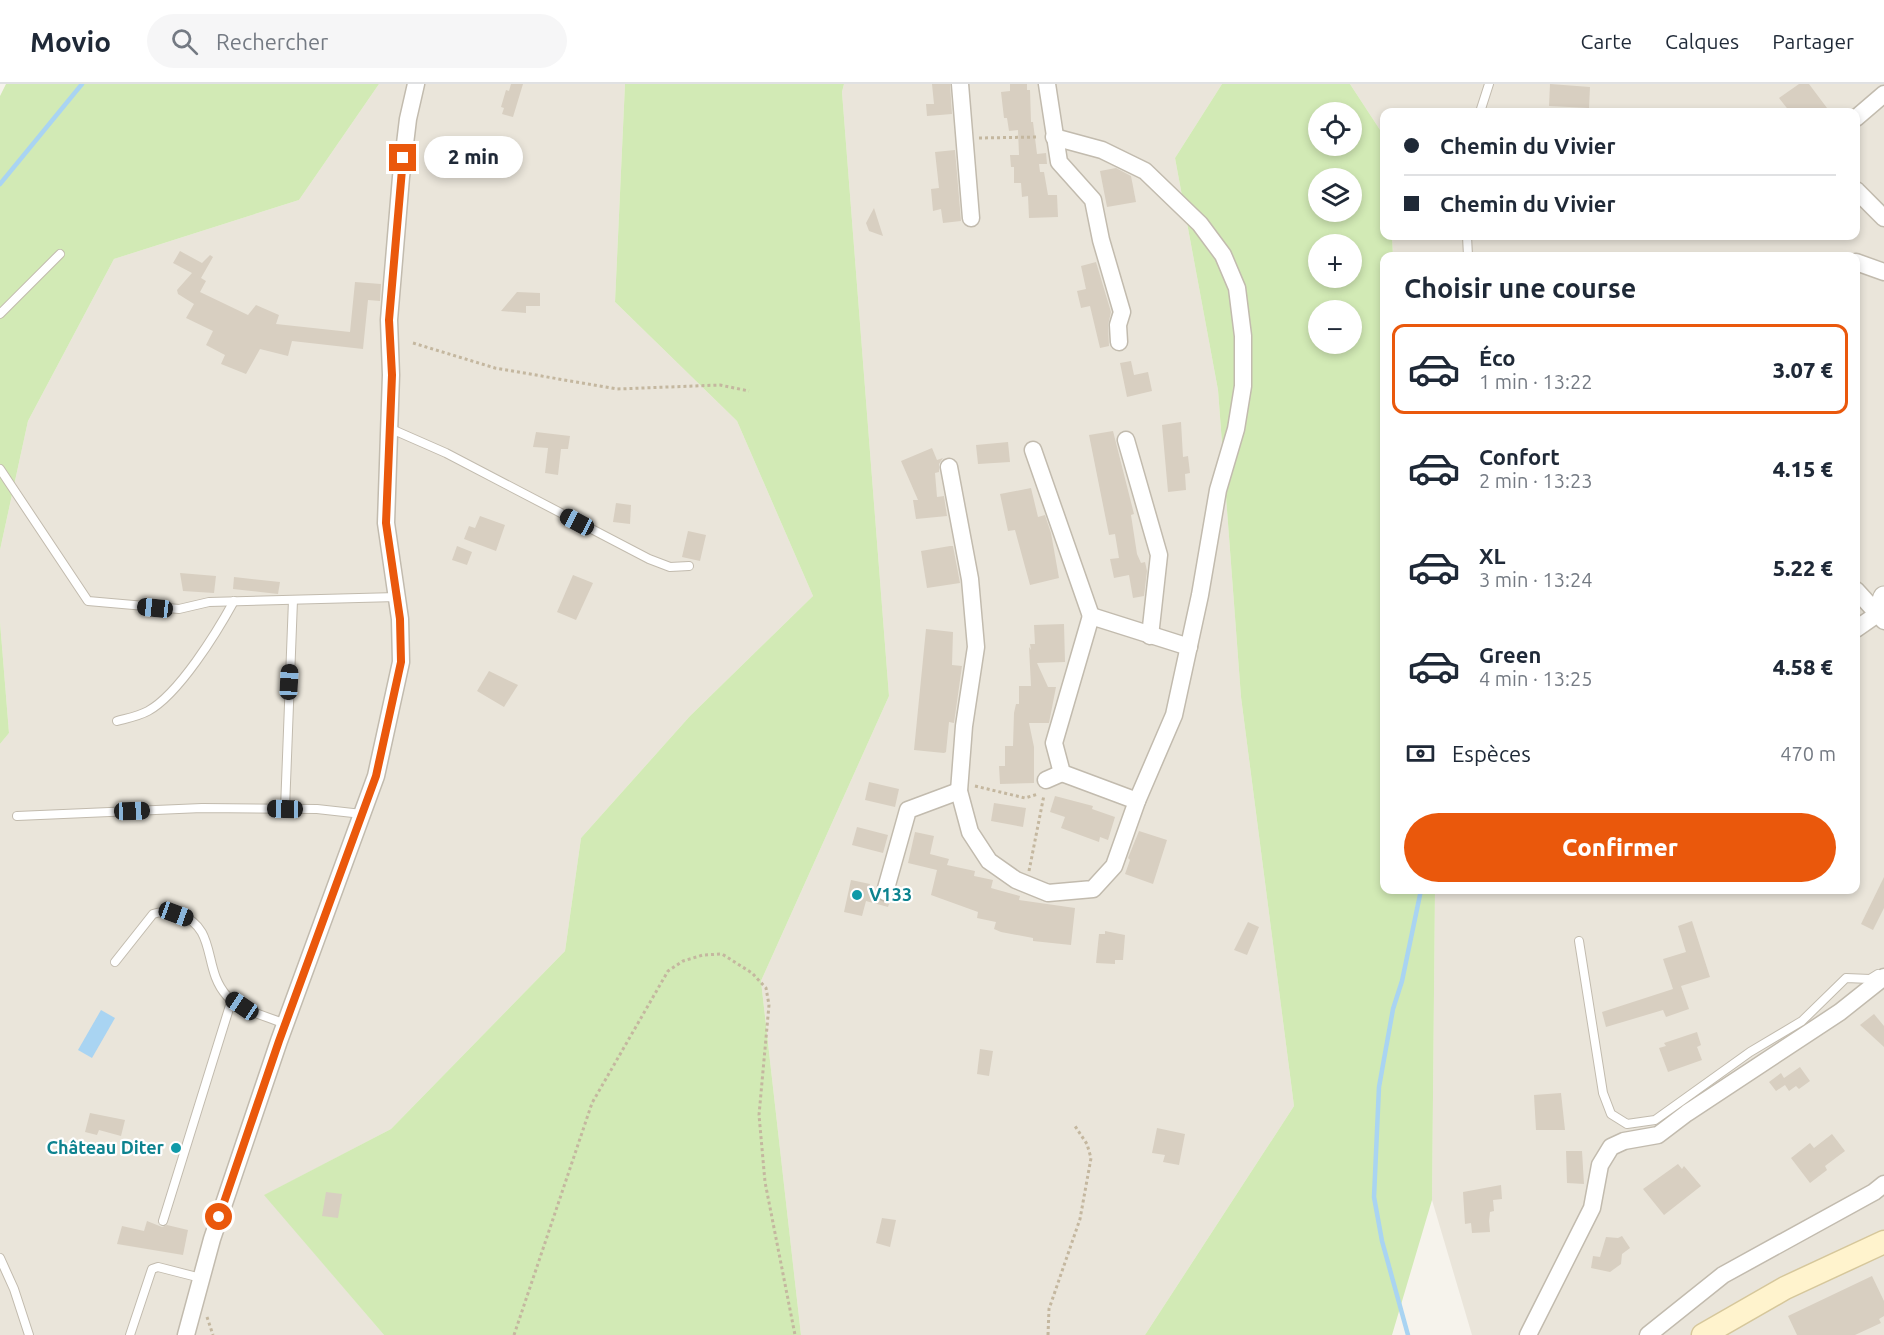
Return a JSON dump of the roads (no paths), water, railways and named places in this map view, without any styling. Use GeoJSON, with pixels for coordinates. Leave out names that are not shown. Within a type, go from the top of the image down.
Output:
{"type":"FeatureCollection","features":[{"type":"Feature","properties":{"kind":"main road"},"geometry":{"type":"LineString","coordinates":[[1703,1335],[1785,1288],[1884,1242]]}},
{"type":"Feature","properties":{"kind":"street"},"geometry":{"type":"LineString","coordinates":[[186,1335],[201,1278],[285,1024],[376,776],[401,662],[398,597],[386,523],[392,375],[389,320],[401,177],[416,84]]}},
{"type":"Feature","properties":{"kind":"street"},"geometry":{"type":"LineString","coordinates":[[960,84],[971,218]]}},
{"type":"Feature","properties":{"kind":"street"},"geometry":{"type":"LineString","coordinates":[[1047,84],[1059,162],[1093,200],[1101,240],[1122,312],[1118,325],[1119,342]]}},
{"type":"Feature","properties":{"kind":"street"},"geometry":{"type":"LineString","coordinates":[[1860,115],[1884,94]]}},
{"type":"Feature","properties":{"kind":"street"},"geometry":{"type":"LineString","coordinates":[[949,467],[970,579],[976,647],[964,726],[959,791],[970,832],[990,861],[1026,884],[1048,893],[1094,889],[1114,866],[1137,801],[1174,715],[1218,490],[1236,429],[1243,386],[1243,336],[1237,288],[1223,255],[1200,224],[1145,171],[1102,150],[1054,137]]}},
{"type":"Feature","properties":{"kind":"street"},"geometry":{"type":"LineString","coordinates":[[1860,194],[1884,218]]}},
{"type":"Feature","properties":{"kind":"street"},"geometry":{"type":"LineString","coordinates":[[1860,263],[1884,272]]}},
{"type":"Feature","properties":{"kind":"street"},"geometry":{"type":"LineString","coordinates":[[1126,440],[1159,555],[1150,636]]}},
{"type":"Feature","properties":{"kind":"street"},"geometry":{"type":"LineString","coordinates":[[1033,450],[1090,616],[1054,743],[1062,772]]}},
{"type":"Feature","properties":{"kind":"street"},"geometry":{"type":"LineString","coordinates":[[1860,593],[1882,610],[1860,626]]}},
{"type":"Feature","properties":{"kind":"street"},"geometry":{"type":"LineString","coordinates":[[1090,616],[1189,647]]}},
{"type":"Feature","properties":{"kind":"street"},"geometry":{"type":"LineString","coordinates":[[1046,780],[1062,772],[1137,801]]}},
{"type":"Feature","properties":{"kind":"street"},"geometry":{"type":"LineString","coordinates":[[885,892],[908,810],[959,791]]}},
{"type":"Feature","properties":{"kind":"street"},"geometry":{"type":"LineString","coordinates":[[1528,1335],[1592,1208],[1600,1165],[1611,1147],[1624,1141],[1658,1135],[1687,1113],[1840,1012],[1884,977]]}},
{"type":"Feature","properties":{"kind":"street"},"geometry":{"type":"LineString","coordinates":[[1648,1335],[1724,1275],[1874,1192],[1884,1184]]}},
{"type":"Feature","properties":{"kind":"lane"},"geometry":{"type":"LineString","coordinates":[[1481,108],[1489,84]]}},
{"type":"Feature","properties":{"kind":"lane"},"geometry":{"type":"LineString","coordinates":[[0,314],[60,254]]}},
{"type":"Feature","properties":{"kind":"lane"},"geometry":{"type":"LineString","coordinates":[[389,428],[446,453],[649,559],[670,567],[689,566]]}},
{"type":"Feature","properties":{"kind":"lane"},"geometry":{"type":"LineString","coordinates":[[0,469],[88,601],[179,609],[209,602],[398,597]]}},
{"type":"Feature","properties":{"kind":"lane"},"geometry":{"type":"LineString","coordinates":[[285,809],[293,600]]}},
{"type":"Feature","properties":{"kind":"lane"},"geometry":{"type":"LineString","coordinates":[[117,721],[150,710],[163,700],[215,635],[234,602]]}},
{"type":"Feature","properties":{"kind":"lane"},"geometry":{"type":"LineString","coordinates":[[17,816],[202,808],[341,810],[362,814]]}},
{"type":"Feature","properties":{"kind":"lane"},"geometry":{"type":"LineString","coordinates":[[115,962],[153,914],[162,912],[176,914],[194,920],[200,926],[221,987],[242,1006],[285,1024]]}},
{"type":"Feature","properties":{"kind":"lane"},"geometry":{"type":"LineString","coordinates":[[1579,941],[1603,1093],[1611,1114],[1627,1124],[1656,1120],[1750,1052],[1802,1021],[1846,978],[1870,979],[1884,971]]}},
{"type":"Feature","properties":{"kind":"lane"},"geometry":{"type":"LineString","coordinates":[[163,1221],[232,999]]}},
{"type":"Feature","properties":{"kind":"lane"},"geometry":{"type":"LineString","coordinates":[[0,1258],[14,1289],[29,1335]]}},
{"type":"Feature","properties":{"kind":"lane"},"geometry":{"type":"LineString","coordinates":[[130,1335],[152,1269],[158,1267],[201,1278]]}},
{"type":"Feature","properties":{"kind":"water"},"geometry":{"type":"Polygon","coordinates":[[[101,1010],[115,1018],[92,1058],[78,1050],[101,1010]]]}},
{"type":"Feature","properties":{"kind":"waterway"},"geometry":{"type":"LineString","coordinates":[[0,184],[82,84]]}},
{"type":"Feature","properties":{"kind":"waterway"},"geometry":{"type":"LineString","coordinates":[[1408,1335],[1382,1241],[1374,1197],[1379,1087],[1393,1009],[1402,981],[1420,894]]}},
{"type":"Feature","properties":{"kind":"place","name":"V133"},"geometry":{"type":"Point","coordinates":[857,895]}},
{"type":"Feature","properties":{"kind":"place","name":"Château Diter"},"geometry":{"type":"Point","coordinates":[176,1148]}}]}
